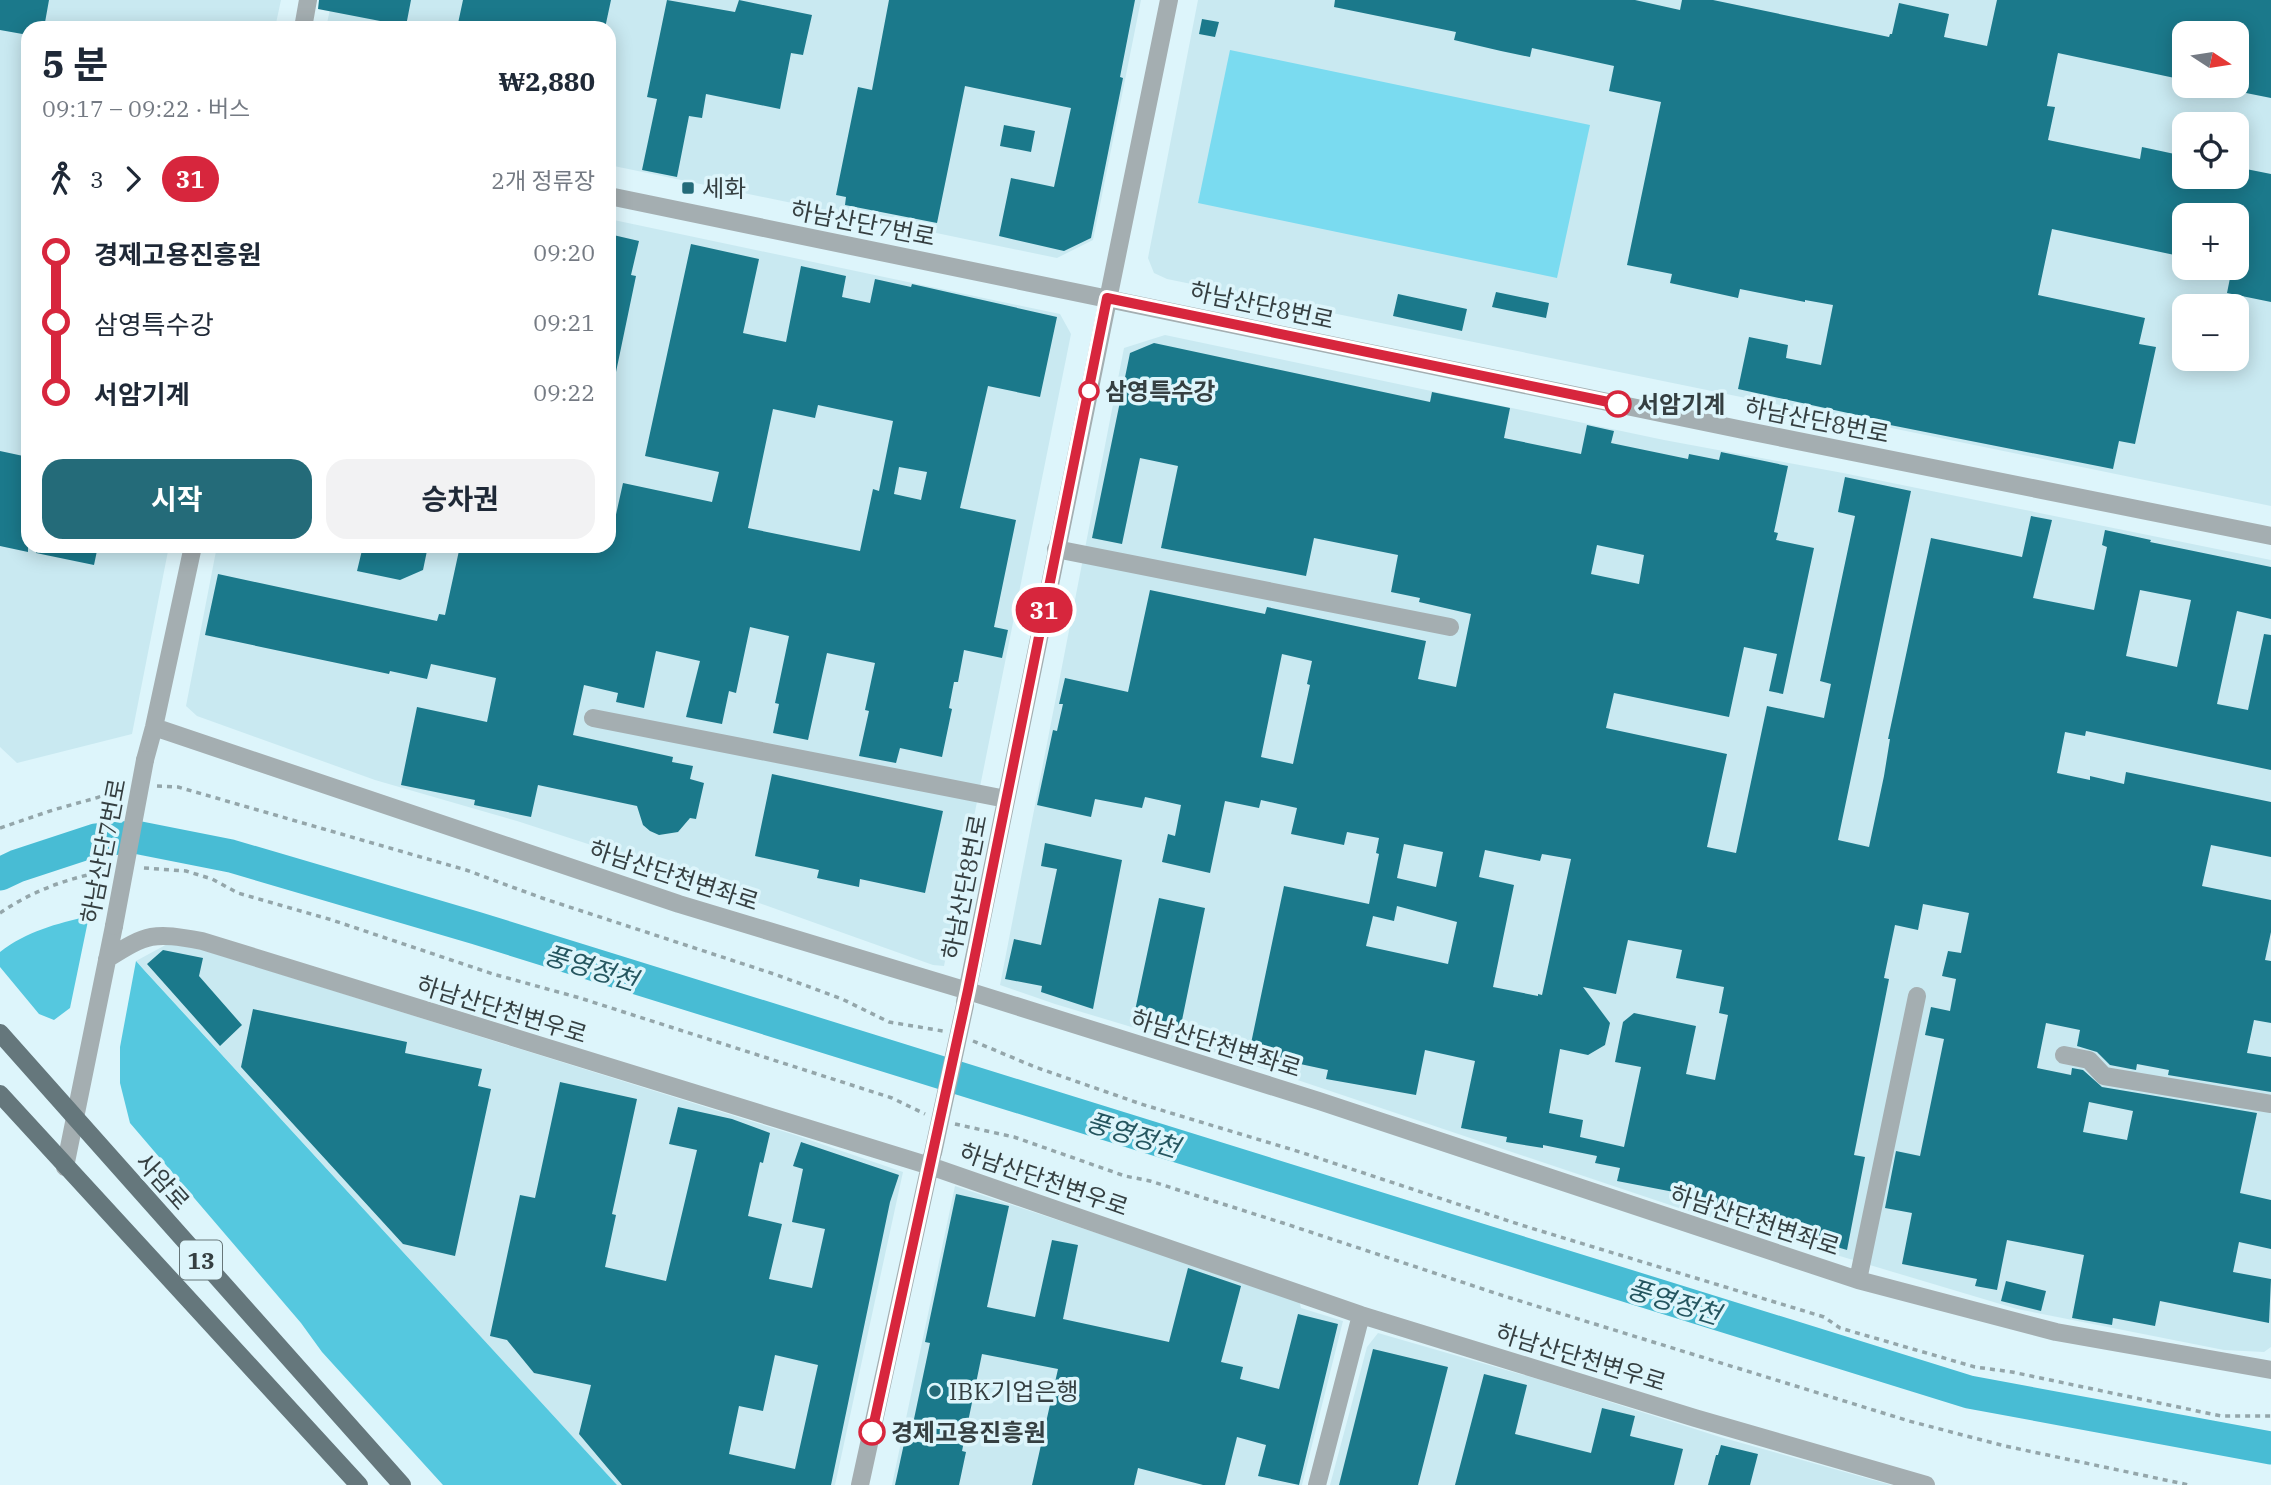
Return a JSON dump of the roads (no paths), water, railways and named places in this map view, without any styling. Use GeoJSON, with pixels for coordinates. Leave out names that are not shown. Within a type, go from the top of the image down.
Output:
{"type":"FeatureCollection","features":[{"type":"Feature","properties":{"kind":"main road","name":"사암로"},"geometry":{"type":"LineString","coordinates":[[0,1034],[402,1485]]}},
{"type":"Feature","properties":{"kind":"main road","name":"13"},"geometry":{"type":"LineString","coordinates":[[0,1094],[359,1485]]}},
{"type":"Feature","properties":{"kind":"street"},"geometry":{"type":"LineString","coordinates":[[304,21],[308,0]]}},
{"type":"Feature","properties":{"kind":"street","name":"하남산단8번로"},"geometry":{"type":"LineString","coordinates":[[860,1485],[966,998],[1169,0]]}},
{"type":"Feature","properties":{"kind":"street","name":"하남산단7번로"},"geometry":{"type":"LineString","coordinates":[[616,197],[1107,298]]}},
{"type":"Feature","properties":{"kind":"street","name":"하남산단8번로"},"geometry":{"type":"LineString","coordinates":[[1107,298],[1742,430],[2271,536]]}},
{"type":"Feature","properties":{"kind":"street"},"geometry":{"type":"LineString","coordinates":[[1056,549],[1450,628]]}},
{"type":"Feature","properties":{"kind":"street","name":"하남산단7번로"},"geometry":{"type":"LineString","coordinates":[[65,1167],[145,760],[191,553]]}},
{"type":"Feature","properties":{"kind":"street"},"geometry":{"type":"LineString","coordinates":[[593,718],[1006,799]]}},
{"type":"Feature","properties":{"kind":"street","name":"하남산단천변좌로"},"geometry":{"type":"LineString","coordinates":[[154,727],[966,998],[1319,1101],[1858,1280],[2056,1332],[2271,1370]]}},
{"type":"Feature","properties":{"kind":"street","name":"하남산단천변우로"},"geometry":{"type":"LineString","coordinates":[[107,959],[136,941],[150,936],[173,935],[202,940],[931,1159],[1361,1315],[1682,1414],[1926,1485]]}},
{"type":"Feature","properties":{"kind":"street"},"geometry":{"type":"LineString","coordinates":[[1858,1280],[1917,996]]}},
{"type":"Feature","properties":{"kind":"street"},"geometry":{"type":"LineString","coordinates":[[2064,1055],[2089,1060],[2104,1076],[2271,1104]]}},
{"type":"Feature","properties":{"kind":"street"},"geometry":{"type":"LineString","coordinates":[[1317,1485],[1361,1315]]}},
{"type":"Feature","properties":{"kind":"waterway","name":"풍영정천"},"geometry":{"type":"LineString","coordinates":[[0,874],[96,840],[135,837],[231,856],[476,928],[1969,1392],[2271,1448]]}},
{"type":"Feature","properties":{"kind":"place","name":"세화"},"geometry":{"type":"Point","coordinates":[688,188]}},
{"type":"Feature","properties":{"kind":"place","name":"삼영특수강"},"geometry":{"type":"Point","coordinates":[1089,391]}},
{"type":"Feature","properties":{"kind":"place","name":"서암기계"},"geometry":{"type":"Point","coordinates":[1618,404]}},
{"type":"Feature","properties":{"kind":"place","name":"IBK기업은행"},"geometry":{"type":"Point","coordinates":[935,1391]}},
{"type":"Feature","properties":{"kind":"place","name":"경제고용진흥원"},"geometry":{"type":"Point","coordinates":[872,1432]}}]}
